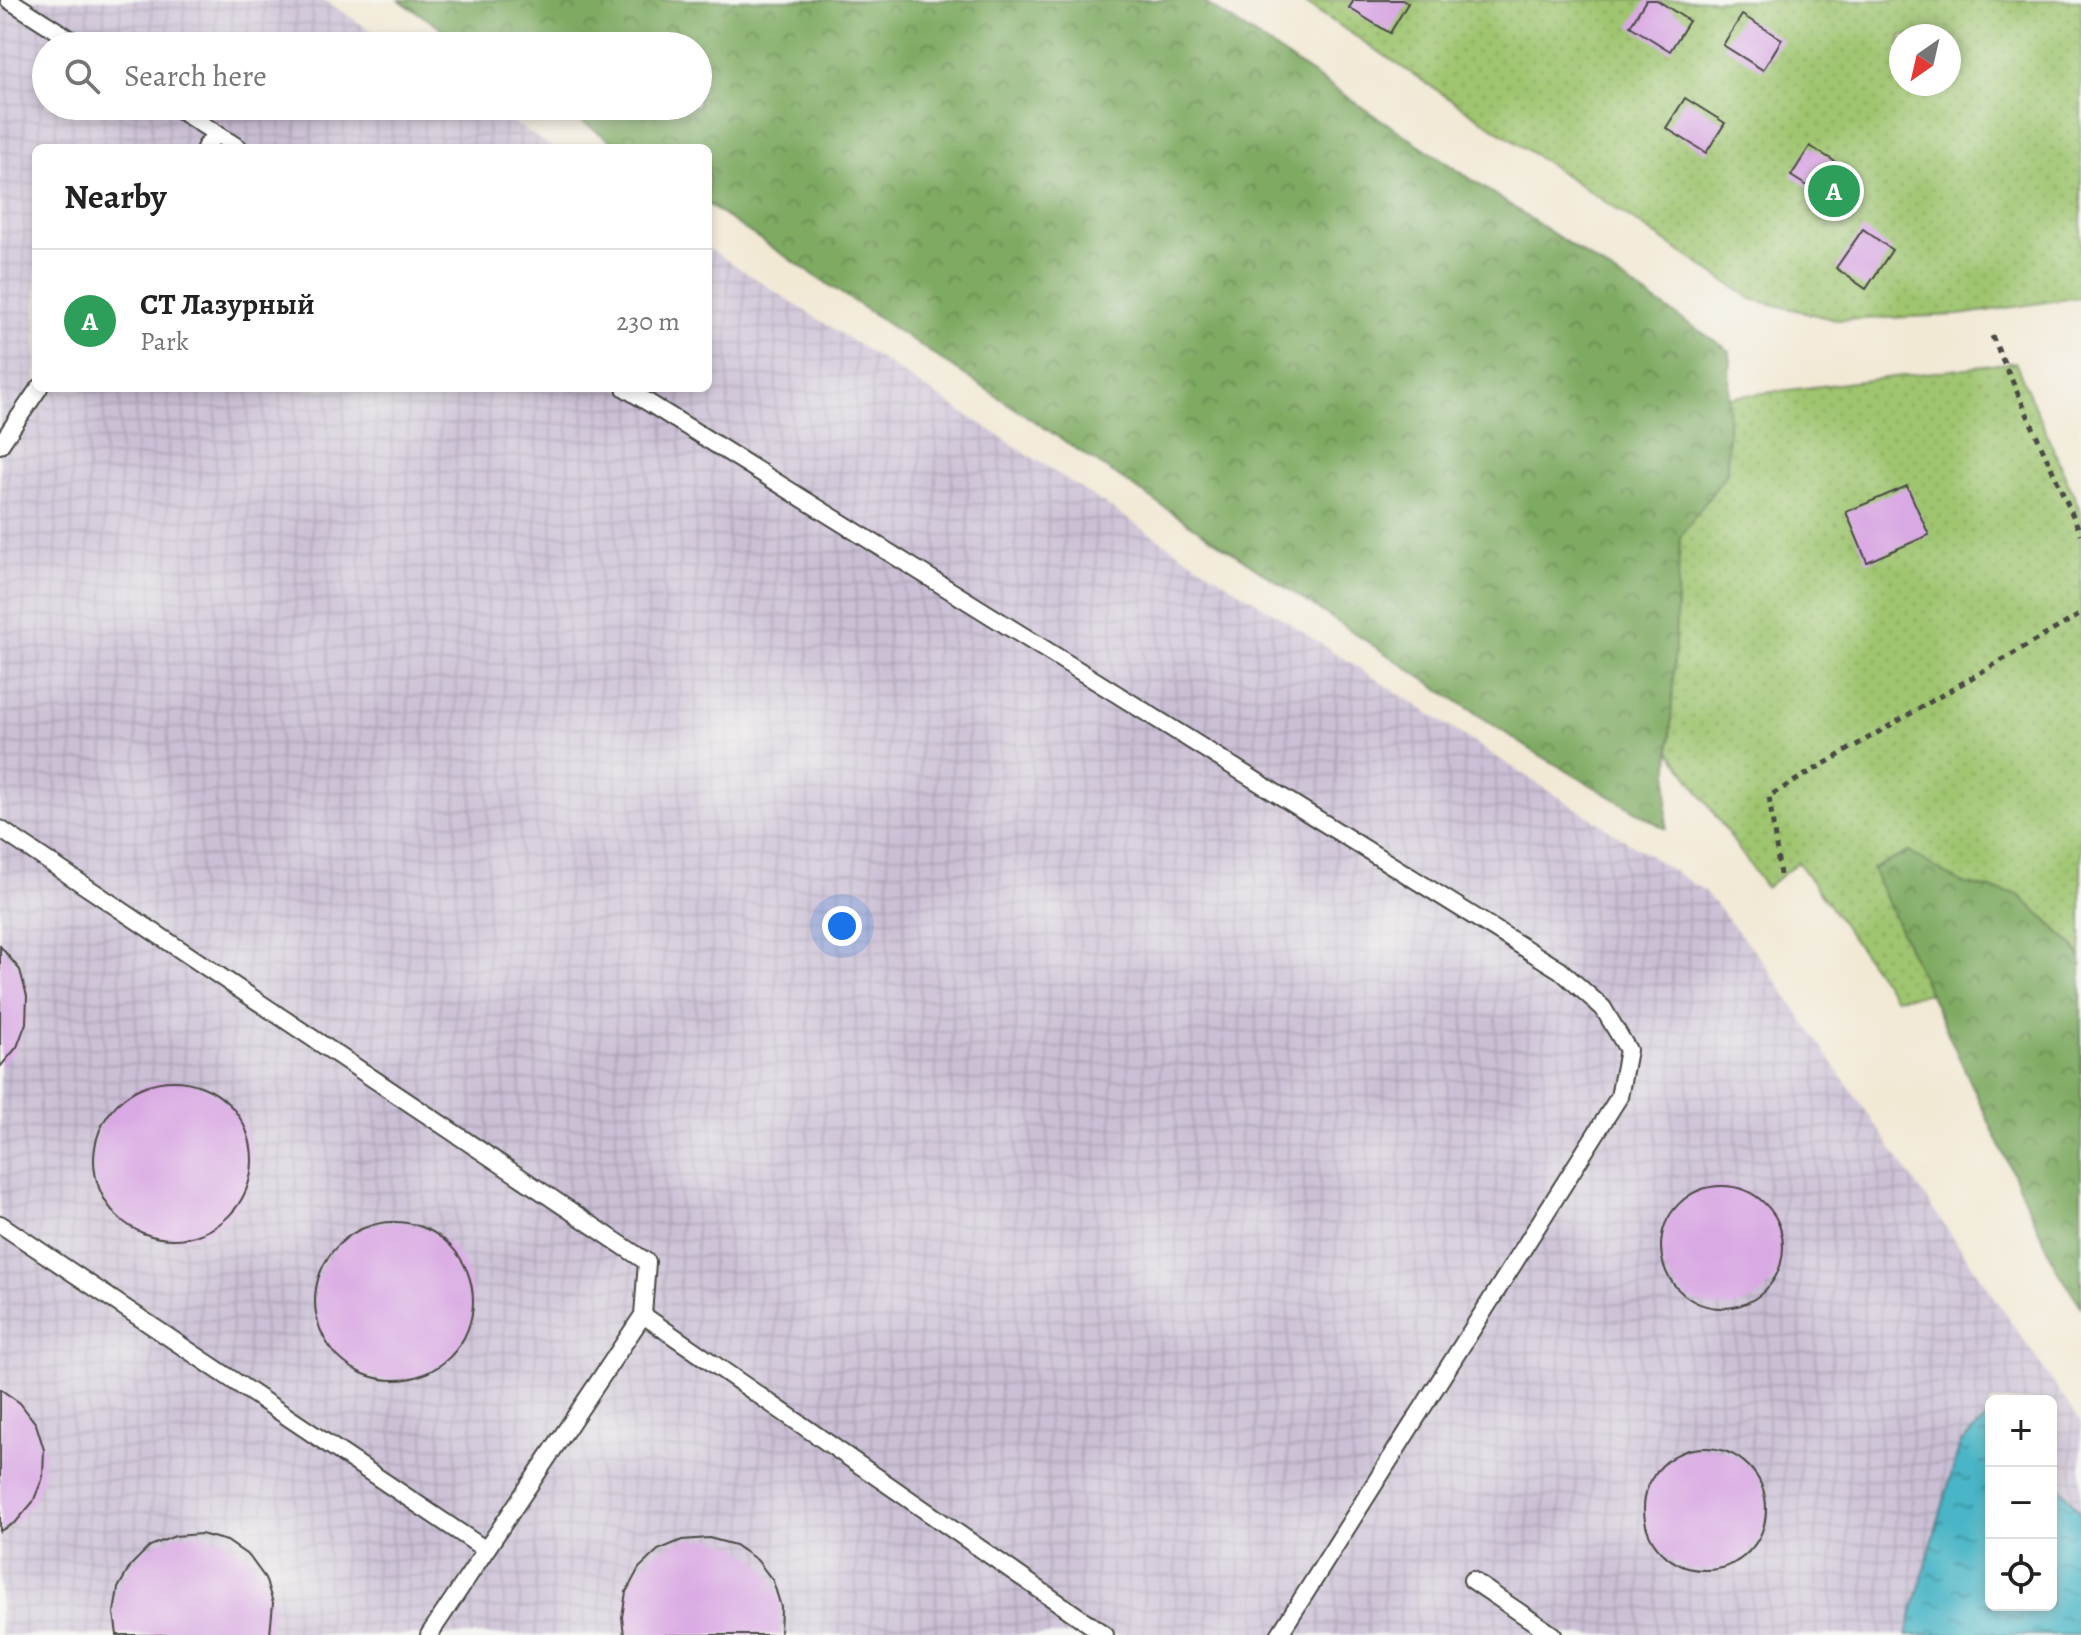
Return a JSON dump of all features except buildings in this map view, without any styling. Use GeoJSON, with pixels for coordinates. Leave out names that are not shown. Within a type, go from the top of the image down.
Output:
{"type":"FeatureCollection","features":[{"type":"Feature","properties":{"kind":"lane"},"geometry":{"type":"LineString","coordinates":[[9,0],[59,32]]}},
{"type":"Feature","properties":{"kind":"lane"},"geometry":{"type":"LineString","coordinates":[[195,120],[233,144]]}},
{"type":"Feature","properties":{"kind":"lane"},"geometry":{"type":"LineString","coordinates":[[208,144],[216,133]]}},
{"type":"Feature","properties":{"kind":"lane"},"geometry":{"type":"LineString","coordinates":[[0,445],[36,392]]}},
{"type":"Feature","properties":{"kind":"lane"},"geometry":{"type":"LineString","coordinates":[[631,392],[1560,970],[1603,1008],[1628,1050],[1619,1097],[1279,1635]]}},
{"type":"Feature","properties":{"kind":"lane"},"geometry":{"type":"LineString","coordinates":[[0,829],[647,1262],[643,1315],[429,1635]]}},
{"type":"Feature","properties":{"kind":"lane"},"geometry":{"type":"LineString","coordinates":[[0,1224],[486,1550]]}},
{"type":"Feature","properties":{"kind":"lane"},"geometry":{"type":"LineString","coordinates":[[643,1315],[1105,1635]]}},
{"type":"Feature","properties":{"kind":"lane"},"geometry":{"type":"LineString","coordinates":[[1472,1580],[1553,1635]]}},
{"type":"Feature","properties":{"kind":"path"},"geometry":{"type":"LineString","coordinates":[[1992,336],[2081,534]]}},
{"type":"Feature","properties":{"kind":"path"},"geometry":{"type":"LineString","coordinates":[[1780,875],[1769,796],[2081,614]]}},
{"type":"Feature","properties":{"kind":"shaded area"},"geometry":{"type":"Polygon","coordinates":[[[0,0],[324,0],[373,32],[32,32],[32,120],[510,120],[547,144],[32,144],[32,392],[712,392],[712,251],[1704,891],[1761,959],[2081,1423],[2081,1635],[0,1635],[0,0]]]}},
{"type":"Feature","properties":{"kind":"green space"},"geometry":{"type":"Polygon","coordinates":[[[399,0],[1201,0],[1730,351],[1727,473],[1680,537],[1666,829],[1531,750],[712,208],[712,144],[616,144],[580,120],[712,120],[712,32],[447,32],[399,0]]]}},
{"type":"Feature","properties":{"kind":"green space"},"geometry":{"type":"Polygon","coordinates":[[[1301,0],[2081,0],[2081,297],[1959,315],[1836,320],[1752,299],[1301,0]]]}},
{"type":"Feature","properties":{"kind":"green space"},"geometry":{"type":"Polygon","coordinates":[[[2015,362],[2081,512],[2081,1047],[2045,979],[1895,998],[1798,862],[1766,888],[1662,739],[1602,413],[2015,362]]]}},
{"type":"Feature","properties":{"kind":"green space"},"geometry":{"type":"Polygon","coordinates":[[[1909,852],[1962,883],[2019,895],[2073,945],[2081,958],[2081,1306],[2057,1269],[1872,869],[1909,852]]]}},
{"type":"Feature","properties":{"kind":"water"},"geometry":{"type":"Polygon","coordinates":[[[1985,1420],[1985,1611],[2057,1611],[2057,1482],[2081,1514],[2081,1635],[1906,1635],[1960,1444],[1985,1420]]]}},
{"type":"Feature","properties":{"kind":"place","name":"СТ Лазурный"},"geometry":{"type":"Point","coordinates":[1834,191]}}]}
